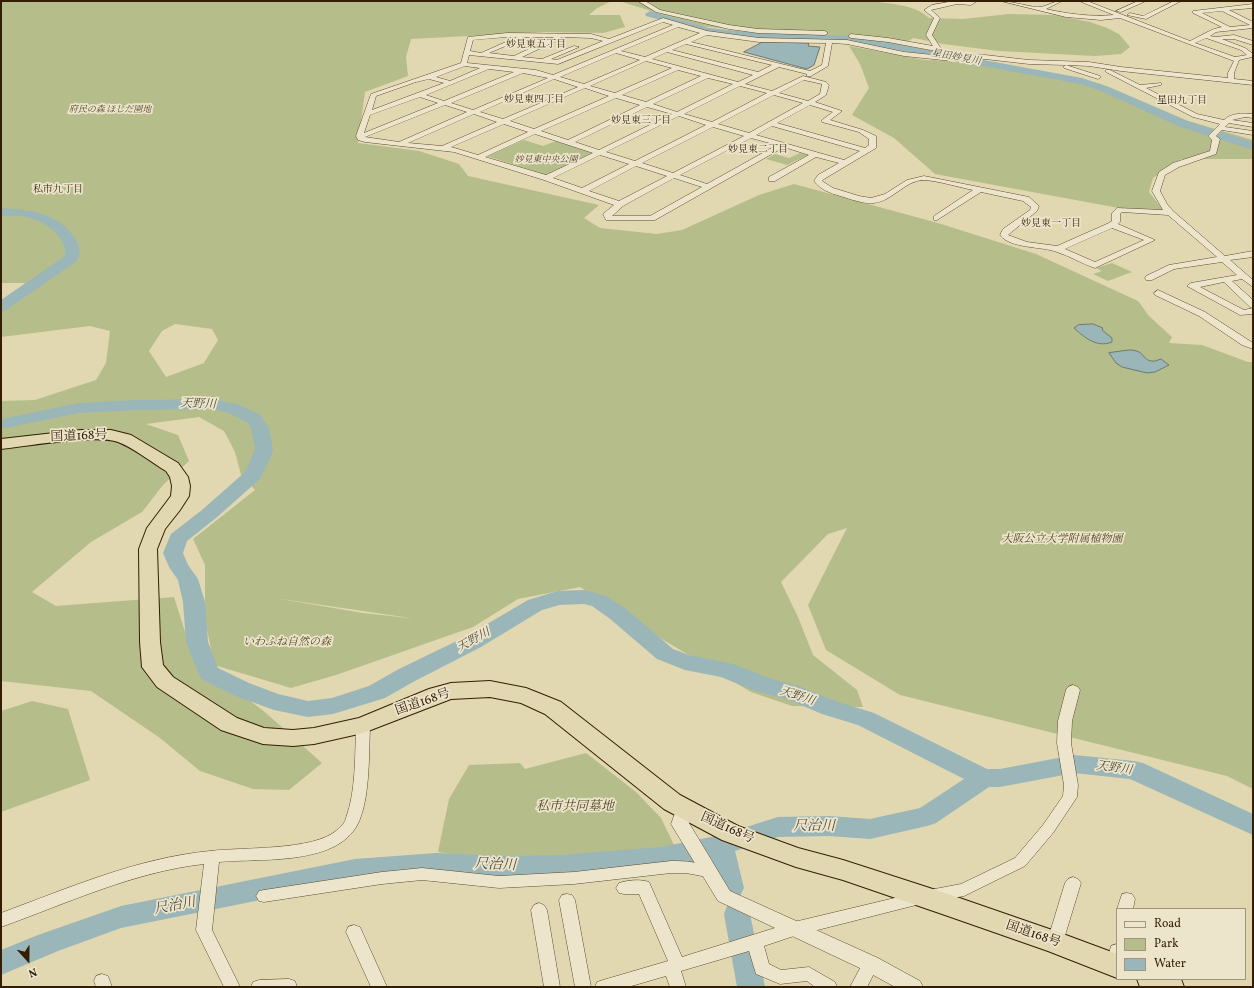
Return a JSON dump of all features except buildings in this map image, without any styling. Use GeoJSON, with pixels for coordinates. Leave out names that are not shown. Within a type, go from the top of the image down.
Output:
{"type":"FeatureCollection","features":[{"type":"Feature","properties":{"kind":"highway","name":"国道168号"},"geometry":{"type":"LineString","coordinates":[[1,444],[81,435],[111,435],[125,439],[172,467],[179,477],[181,486],[180,496],[156,528],[148,549],[152,667],[165,682],[229,724],[263,736],[293,738],[314,736],[363,725],[437,695],[451,691],[490,689],[526,696],[552,708],[672,802],[684,810],[730,833],[796,857],[843,870],[1055,942],[1116,961]]}},
{"type":"Feature","properties":{"kind":"highway"},"geometry":{"type":"LineString","coordinates":[[1153,980],[1171,987]]}},
{"type":"Feature","properties":{"kind":"street"},"geometry":{"type":"LineString","coordinates":[[641,1],[658,11],[729,28],[758,31],[829,33]]}},
{"type":"Feature","properties":{"kind":"street"},"geometry":{"type":"LineString","coordinates":[[941,53],[929,35],[937,18],[927,10],[933,6],[958,2],[972,3],[974,1]]}},
{"type":"Feature","properties":{"kind":"street"},"geometry":{"type":"LineString","coordinates":[[1004,1],[1017,2],[1040,9],[1077,16],[1124,17]]}},
{"type":"Feature","properties":{"kind":"street"},"geometry":{"type":"LineString","coordinates":[[1040,9],[1059,1]]}},
{"type":"Feature","properties":{"kind":"street"},"geometry":{"type":"LineString","coordinates":[[1082,1],[1095,3],[1144,18],[1178,1]]}},
{"type":"Feature","properties":{"kind":"street"},"geometry":{"type":"LineString","coordinates":[[1119,11],[1143,1]]}},
{"type":"Feature","properties":{"kind":"street"},"geometry":{"type":"LineString","coordinates":[[1236,1],[1251,7]]}},
{"type":"Feature","properties":{"kind":"street"},"geometry":{"type":"LineString","coordinates":[[1077,16],[1095,3]]}},
{"type":"Feature","properties":{"kind":"street"},"geometry":{"type":"LineString","coordinates":[[1095,3],[1124,17],[1189,43],[1235,58],[1250,56],[1250,54],[1206,36]]}},
{"type":"Feature","properties":{"kind":"street"},"geometry":{"type":"LineString","coordinates":[[1228,28],[1195,12],[1251,7]]}},
{"type":"Feature","properties":{"kind":"street"},"geometry":{"type":"LineString","coordinates":[[1222,9],[1253,25]]}},
{"type":"Feature","properties":{"kind":"street"},"geometry":{"type":"LineString","coordinates":[[467,53],[558,62],[663,20],[706,33],[759,40],[828,41],[861,44],[904,54],[941,53],[1054,63],[1076,63],[1253,83]]}},
{"type":"Feature","properties":{"kind":"street"},"geometry":{"type":"LineString","coordinates":[[399,144],[473,111],[677,25]]}},
{"type":"Feature","properties":{"kind":"street"},"geometry":{"type":"LineString","coordinates":[[1189,43],[1206,36],[1214,30],[1253,25]]}},
{"type":"Feature","properties":{"kind":"street"},"geometry":{"type":"LineString","coordinates":[[444,148],[706,33]]}},
{"type":"Feature","properties":{"kind":"street"},"geometry":{"type":"LineString","coordinates":[[464,64],[470,38],[481,37],[495,39],[508,35],[564,35],[591,36],[609,41]]}},
{"type":"Feature","properties":{"kind":"street"},"geometry":{"type":"LineString","coordinates":[[515,57],[564,35]]}},
{"type":"Feature","properties":{"kind":"street"},"geometry":{"type":"LineString","coordinates":[[847,35],[888,40],[941,53],[955,59],[975,57]]}},
{"type":"Feature","properties":{"kind":"street"},"geometry":{"type":"LineString","coordinates":[[481,54],[525,36]]}},
{"type":"Feature","properties":{"kind":"street"},"geometry":{"type":"LineString","coordinates":[[1215,39],[1231,36],[1242,38],[1253,43]]}},
{"type":"Feature","properties":{"kind":"street"},"geometry":{"type":"LineString","coordinates":[[543,60],[599,38]]}},
{"type":"Feature","properties":{"kind":"street"},"geometry":{"type":"LineString","coordinates":[[582,191],[825,66],[828,41]]}},
{"type":"Feature","properties":{"kind":"street"},"geometry":{"type":"LineString","coordinates":[[685,42],[811,74]]}},
{"type":"Feature","properties":{"kind":"street"},"geometry":{"type":"LineString","coordinates":[[666,50],[758,74]]}},
{"type":"Feature","properties":{"kind":"street"},"geometry":{"type":"LineString","coordinates":[[615,51],[839,111],[824,121],[861,131],[873,138],[873,146],[821,177],[818,181],[826,188],[858,199],[877,200],[910,181],[916,179],[937,180],[1026,199],[1035,206],[1033,211],[1006,232],[1004,235],[1007,238],[1026,244],[1058,249],[1095,265],[1151,240],[1112,225]]}},
{"type":"Feature","properties":{"kind":"street"},"geometry":{"type":"LineString","coordinates":[[1231,80],[1231,73],[1237,61],[1235,58]]}},
{"type":"Feature","properties":{"kind":"street"},"geometry":{"type":"LineString","coordinates":[[1054,63],[1098,78]]}},
{"type":"Feature","properties":{"kind":"street"},"geometry":{"type":"LineString","coordinates":[[360,136],[373,95],[464,64],[536,72],[846,163]]}},
{"type":"Feature","properties":{"kind":"street"},"geometry":{"type":"LineString","coordinates":[[548,178],[778,65]]}},
{"type":"Feature","properties":{"kind":"street"},"geometry":{"type":"LineString","coordinates":[[367,114],[451,83],[488,67]]}},
{"type":"Feature","properties":{"kind":"street"},"geometry":{"type":"LineString","coordinates":[[1104,67],[1106,70],[1194,116],[1253,133]]}},
{"type":"Feature","properties":{"kind":"street"},"geometry":{"type":"LineString","coordinates":[[478,157],[677,68]]}},
{"type":"Feature","properties":{"kind":"street"},"geometry":{"type":"LineString","coordinates":[[360,136],[368,135],[521,71]]}},
{"type":"Feature","properties":{"kind":"street"},"geometry":{"type":"LineString","coordinates":[[569,142],[706,76]]}},
{"type":"Feature","properties":{"kind":"street"},"geometry":{"type":"LineString","coordinates":[[429,77],[451,83]]}},
{"type":"Feature","properties":{"kind":"street"},"geometry":{"type":"LineString","coordinates":[[783,145],[652,218],[610,218],[607,214],[620,204],[823,95],[826,86],[824,83],[803,78]]}},
{"type":"Feature","properties":{"kind":"street"},"geometry":{"type":"LineString","coordinates":[[1131,82],[1145,80]]}},
{"type":"Feature","properties":{"kind":"street"},"geometry":{"type":"LineString","coordinates":[[1140,87],[1159,84]]}},
{"type":"Feature","properties":{"kind":"street"},"geometry":{"type":"LineString","coordinates":[[420,94],[709,187]]}},
{"type":"Feature","properties":{"kind":"street"},"geometry":{"type":"LineString","coordinates":[[1253,116],[1245,115],[1230,118],[1212,136],[1216,139],[1213,152],[1176,164],[1162,174],[1156,191],[1163,205],[1170,213],[1253,284]]}},
{"type":"Feature","properties":{"kind":"street"},"geometry":{"type":"LineString","coordinates":[[771,124],[866,150]]}},
{"type":"Feature","properties":{"kind":"street"},"geometry":{"type":"LineString","coordinates":[[1225,124],[1253,125]]}},
{"type":"Feature","properties":{"kind":"street"},"geometry":{"type":"LineString","coordinates":[[360,136],[365,140],[444,148],[548,178],[620,204]]}},
{"type":"Feature","properties":{"kind":"street"},"geometry":{"type":"LineString","coordinates":[[772,179],[815,154]]}},
{"type":"Feature","properties":{"kind":"street"},"geometry":{"type":"LineString","coordinates":[[937,218],[980,189]]}},
{"type":"Feature","properties":{"kind":"street"},"geometry":{"type":"LineString","coordinates":[[1058,249],[1112,225],[1116,222],[1116,213],[1120,210],[1170,213]]}},
{"type":"Feature","properties":{"kind":"street"},"geometry":{"type":"LineString","coordinates":[[1149,278],[1172,267],[1253,254]]}},
{"type":"Feature","properties":{"kind":"street"},"geometry":{"type":"LineString","coordinates":[[1244,276],[1191,286],[1244,312],[1253,311]]}},
{"type":"Feature","properties":{"kind":"street"},"geometry":{"type":"LineString","coordinates":[[1225,279],[1253,305]]}},
{"type":"Feature","properties":{"kind":"street"},"geometry":{"type":"LineString","coordinates":[[1158,294],[1202,314],[1245,343],[1253,346]]}},
{"type":"Feature","properties":{"kind":"street"},"geometry":{"type":"LineString","coordinates":[[603,987],[747,945],[794,929],[924,897],[964,890],[1020,862],[1048,829],[1070,797],[1071,785],[1064,743],[1065,721],[1073,690]]}},
{"type":"Feature","properties":{"kind":"street"},"geometry":{"type":"LineString","coordinates":[[1,920],[106,882],[159,865],[212,856],[305,850],[325,846],[339,838],[351,825],[357,810],[363,725]]}},
{"type":"Feature","properties":{"kind":"street"},"geometry":{"type":"LineString","coordinates":[[684,810],[680,824],[707,871],[724,896],[871,964],[913,987]]}},
{"type":"Feature","properties":{"kind":"street"},"geometry":{"type":"LineString","coordinates":[[212,856],[204,930],[232,987]]}},
{"type":"Feature","properties":{"kind":"street"},"geometry":{"type":"LineString","coordinates":[[264,896],[382,878],[422,874],[499,882],[574,878],[671,866],[707,871]]}},
{"type":"Feature","properties":{"kind":"street"},"geometry":{"type":"LineString","coordinates":[[1055,942],[1073,882]]}},
{"type":"Feature","properties":{"kind":"street"},"geometry":{"type":"LineString","coordinates":[[624,888],[644,887],[674,966],[678,987]]}},
{"type":"Feature","properties":{"kind":"street"},"geometry":{"type":"LineString","coordinates":[[567,900],[583,987]]}},
{"type":"Feature","properties":{"kind":"street"},"geometry":{"type":"LineString","coordinates":[[539,910],[552,987]]}},
{"type":"Feature","properties":{"kind":"street"},"geometry":{"type":"LineString","coordinates":[[354,932],[379,987]]}},
{"type":"Feature","properties":{"kind":"street"},"geometry":{"type":"LineString","coordinates":[[747,945],[762,969],[780,977],[810,974],[829,987]]}},
{"type":"Feature","properties":{"kind":"street"},"geometry":{"type":"LineString","coordinates":[[858,987],[871,964]]}},
{"type":"Feature","properties":{"kind":"street"},"geometry":{"type":"LineString","coordinates":[[258,987],[290,987]]}},
{"type":"Feature","properties":{"kind":"green space"},"geometry":{"type":"Polygon","coordinates":[[[1,1],[612,1],[597,8],[589,15],[620,15],[625,27],[603,33],[545,32],[411,39],[406,57],[408,76],[365,92],[358,143],[419,151],[459,164],[468,176],[599,205],[584,218],[600,228],[657,234],[682,230],[759,195],[794,184],[938,223],[1036,254],[1138,301],[1149,316],[1172,337],[1169,343],[1202,345],[1248,362],[1253,362],[1253,789],[1227,776],[900,695],[826,650],[808,605],[847,528],[828,534],[781,582],[798,617],[813,655],[857,690],[863,707],[792,706],[751,692],[645,629],[580,587],[518,599],[473,627],[336,675],[291,688],[214,665],[205,619],[205,565],[193,539],[255,490],[241,475],[235,452],[224,431],[199,417],[146,424],[178,435],[189,461],[163,485],[142,512],[91,542],[32,592],[56,606],[174,597],[193,657],[266,713],[322,763],[289,790],[253,789],[200,771],[160,738],[91,691],[1,681],[1,401],[35,400],[96,380],[106,363],[110,331],[90,326],[1,337],[1,311],[25,283],[1,283],[1,1]],[[175,324],[162,331],[149,351],[166,377],[204,363],[218,340],[212,329],[175,324]],[[275,598],[363,613],[414,619],[275,598]]]}},
{"type":"Feature","properties":{"kind":"green space"},"geometry":{"type":"Polygon","coordinates":[[[619,1],[870,1],[909,7],[923,13],[929,18],[963,19],[1009,14],[1054,15],[1090,22],[1107,28],[1119,34],[1130,47],[1121,54],[1095,56],[999,51],[943,44],[914,38],[897,46],[700,26],[619,1]]]}},
{"type":"Feature","properties":{"kind":"green space"},"geometry":{"type":"Polygon","coordinates":[[[849,46],[925,60],[994,62],[1101,84],[1171,116],[1253,140],[1253,159],[1181,159],[1153,178],[1149,192],[1164,211],[1124,209],[935,174],[894,138],[852,115],[869,88],[860,64],[849,46]]]}},
{"type":"Feature","properties":{"kind":"green space","name":"妙見東中央公園"},"geometry":{"type":"Polygon","coordinates":[[[524,140],[543,146],[556,141],[593,152],[546,175],[487,156],[524,140]]]}},
{"type":"Feature","properties":{"kind":"green space"},"geometry":{"type":"Polygon","coordinates":[[[800,153],[808,155],[787,165],[766,159],[775,154],[789,158],[800,153]]]}},
{"type":"Feature","properties":{"kind":"green space"},"geometry":{"type":"Polygon","coordinates":[[[1112,263],[1132,272],[1108,281],[1093,274],[1102,271],[1096,268],[1112,263]]]}},
{"type":"Feature","properties":{"kind":"green space"},"geometry":{"type":"Polygon","coordinates":[[[32,701],[68,709],[90,780],[1,812],[1,711],[32,701]]]}},
{"type":"Feature","properties":{"kind":"green space","name":"私市共同墓地"},"geometry":{"type":"Polygon","coordinates":[[[586,753],[636,792],[661,818],[676,849],[607,857],[498,862],[438,852],[449,799],[469,765],[520,763],[525,769],[586,753]]]}},
{"type":"Feature","properties":{"kind":"water"},"geometry":{"type":"Polygon","coordinates":[[[763,42],[809,43],[808,46],[820,47],[814,65],[807,69],[744,52],[763,42]]]}},
{"type":"Feature","properties":{"kind":"water"},"geometry":{"type":"Polygon","coordinates":[[[1093,324],[1103,328],[1102,330],[1112,338],[1112,342],[1107,344],[1096,343],[1082,335],[1074,328],[1078,325],[1093,324]]]}},
{"type":"Feature","properties":{"kind":"water"},"geometry":{"type":"Polygon","coordinates":[[[1134,350],[1141,353],[1146,359],[1149,360],[1154,361],[1161,359],[1169,365],[1155,372],[1147,373],[1122,367],[1116,363],[1109,353],[1134,350]]]}},
{"type":"Feature","properties":{"kind":"waterway","name":"星田妙見川"},"geometry":{"type":"LineString","coordinates":[[650,14],[708,31],[759,36],[852,39],[1082,81],[1105,89],[1184,124],[1253,146]]}},
{"type":"Feature","properties":{"kind":"waterway","name":"天野川"},"geometry":{"type":"LineString","coordinates":[[1,212],[25,213],[44,220],[57,227],[67,237],[72,249],[72,258],[1,307]]}},
{"type":"Feature","properties":{"kind":"waterway","name":"天野川"},"geometry":{"type":"LineString","coordinates":[[1,424],[79,408],[137,405],[212,404],[231,408],[253,418],[260,428],[264,449],[253,475],[209,514],[178,538],[173,553],[179,567],[188,579],[194,602],[197,642],[209,673],[241,689],[274,702],[308,709],[333,706],[377,692],[405,676],[473,642],[535,605],[558,598],[584,597],[599,601],[617,613],[665,654],[685,662],[725,670],[763,685],[793,693],[830,708],[866,719],[984,778]]}},
{"type":"Feature","properties":{"kind":"waterway","name":"天野川"},"geometry":{"type":"LineString","coordinates":[[984,778],[1000,778],[1074,764],[1134,770],[1253,825]]}},
{"type":"Feature","properties":{"kind":"waterway","name":"尺治川"},"geometry":{"type":"LineString","coordinates":[[721,845],[778,827],[829,826],[870,829],[927,816],[984,778]]}},
{"type":"Feature","properties":{"kind":"waterway","name":"尺治川"},"geometry":{"type":"LineString","coordinates":[[1,963],[48,943],[121,917],[355,870],[436,864],[505,867],[560,866],[661,858],[721,845]]}},
{"type":"Feature","properties":{"kind":"waterway"},"geometry":{"type":"LineString","coordinates":[[721,845],[731,888]]}},
{"type":"Feature","properties":{"kind":"waterway"},"geometry":{"type":"LineString","coordinates":[[737,914],[751,987]]}},
{"type":"Feature","properties":{"kind":"district","name":"妙見東五丁目"},"geometry":{"type":"Point","coordinates":[536,45]}},
{"type":"Feature","properties":{"kind":"district","name":"妙見東四丁目"},"geometry":{"type":"Point","coordinates":[534,100]}},
{"type":"Feature","properties":{"kind":"district","name":"星田九丁目"},"geometry":{"type":"Point","coordinates":[1182,101]}},
{"type":"Feature","properties":{"kind":"district","name":"妙見東三丁目"},"geometry":{"type":"Point","coordinates":[641,121]}},
{"type":"Feature","properties":{"kind":"district","name":"妙見東二丁目"},"geometry":{"type":"Point","coordinates":[758,150]}},
{"type":"Feature","properties":{"kind":"district","name":"私市九丁目"},"geometry":{"type":"Point","coordinates":[58,190]}},
{"type":"Feature","properties":{"kind":"district","name":"妙見東一丁目"},"geometry":{"type":"Point","coordinates":[1051,224]}},
{"type":"Feature","properties":{"kind":"park label","name":"府民の森 ほしだ園地"},"geometry":{"type":"Point","coordinates":[110,110]}},
{"type":"Feature","properties":{"kind":"park label","name":"大阪公立大学附属植物園"},"geometry":{"type":"Point","coordinates":[1062,540]}},
{"type":"Feature","properties":{"kind":"park label","name":"いわふね自然の森"},"geometry":{"type":"Point","coordinates":[287,643]}}]}
